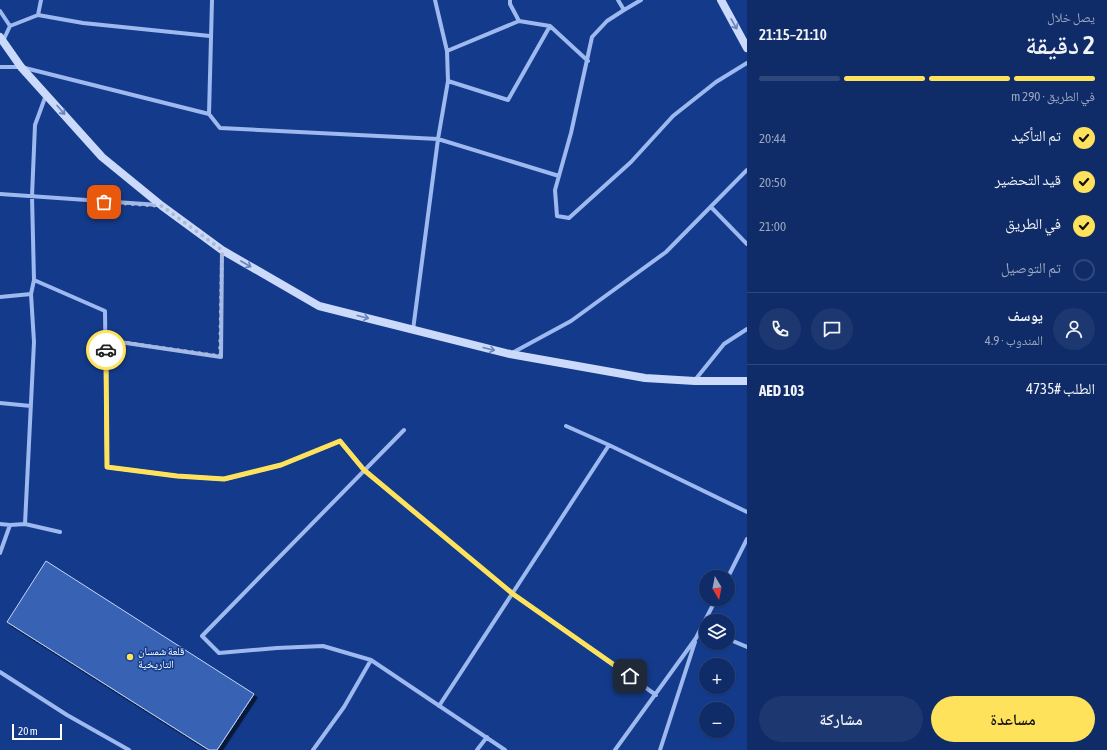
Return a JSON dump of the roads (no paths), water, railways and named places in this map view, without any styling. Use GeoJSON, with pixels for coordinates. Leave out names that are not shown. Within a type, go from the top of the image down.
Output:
{"type":"FeatureCollection","features":[{"type":"Feature","properties":{"kind":"street"},"geometry":{"type":"LineString","coordinates":[[38,15],[41,0]]}},
{"type":"Feature","properties":{"kind":"street"},"geometry":{"type":"LineString","coordinates":[[209,114],[212,0]]}},
{"type":"Feature","properties":{"kind":"street"},"geometry":{"type":"LineString","coordinates":[[413,330],[438,139],[448,81],[447,51],[435,0]]}},
{"type":"Feature","properties":{"kind":"street"},"geometry":{"type":"LineString","coordinates":[[510,0],[510,4],[519,21]]}},
{"type":"Feature","properties":{"kind":"street"},"geometry":{"type":"LineString","coordinates":[[618,0],[624,10]]}},
{"type":"Feature","properties":{"kind":"street"},"geometry":{"type":"LineString","coordinates":[[641,0],[607,22],[592,37],[588,61],[571,133],[555,190],[557,216],[570,218],[631,162],[673,116],[716,82],[747,63]]}},
{"type":"Feature","properties":{"kind":"street"},"geometry":{"type":"LineString","coordinates":[[721,0],[747,48]]}},
{"type":"Feature","properties":{"kind":"street"},"geometry":{"type":"LineString","coordinates":[[0,11],[10,26]]}},
{"type":"Feature","properties":{"kind":"street"},"geometry":{"type":"LineString","coordinates":[[210,36],[83,23],[38,15],[10,26],[2,39],[21,67],[102,157],[162,206],[222,250],[319,306],[510,354],[645,378],[747,381]]}},
{"type":"Feature","properties":{"kind":"street"},"geometry":{"type":"LineString","coordinates":[[447,51],[519,21],[550,26],[588,61]]}},
{"type":"Feature","properties":{"kind":"street"},"geometry":{"type":"LineString","coordinates":[[448,81],[508,100],[550,26]]}},
{"type":"Feature","properties":{"kind":"street"},"geometry":{"type":"LineString","coordinates":[[0,67],[21,67],[209,114],[220,128],[438,139],[559,176]]}},
{"type":"Feature","properties":{"kind":"street"},"geometry":{"type":"LineString","coordinates":[[25,524],[34,342],[31,294],[34,280],[32,196],[35,125],[46,94]]}},
{"type":"Feature","properties":{"kind":"street"},"geometry":{"type":"LineString","coordinates":[[510,354],[571,321],[666,252],[747,170]]}},
{"type":"Feature","properties":{"kind":"street"},"geometry":{"type":"LineString","coordinates":[[0,194],[162,206]]}},
{"type":"Feature","properties":{"kind":"street"},"geometry":{"type":"LineString","coordinates":[[711,207],[747,244]]}},
{"type":"Feature","properties":{"kind":"street"},"geometry":{"type":"LineString","coordinates":[[106,340],[220,356],[222,250]]}},
{"type":"Feature","properties":{"kind":"street"},"geometry":{"type":"LineString","coordinates":[[34,280],[105,311],[107,467],[177,476],[224,479],[281,465],[340,441],[364,470],[513,594],[656,695]]}},
{"type":"Feature","properties":{"kind":"street"},"geometry":{"type":"LineString","coordinates":[[0,296],[31,294]]}},
{"type":"Feature","properties":{"kind":"street"},"geometry":{"type":"LineString","coordinates":[[695,380],[724,344],[747,329]]}},
{"type":"Feature","properties":{"kind":"street"},"geometry":{"type":"LineString","coordinates":[[0,403],[31,406]]}},
{"type":"Feature","properties":{"kind":"street"},"geometry":{"type":"LineString","coordinates":[[566,426],[609,445],[747,512]]}},
{"type":"Feature","properties":{"kind":"street"},"geometry":{"type":"LineString","coordinates":[[404,430],[202,636],[219,653],[324,646],[372,660],[505,750]]}},
{"type":"Feature","properties":{"kind":"street"},"geometry":{"type":"LineString","coordinates":[[439,706],[609,445]]}},
{"type":"Feature","properties":{"kind":"street"},"geometry":{"type":"LineString","coordinates":[[0,524],[25,524],[60,532]]}},
{"type":"Feature","properties":{"kind":"street"},"geometry":{"type":"LineString","coordinates":[[0,554],[10,525]]}},
{"type":"Feature","properties":{"kind":"street"},"geometry":{"type":"LineString","coordinates":[[732,570],[747,539]]}},
{"type":"Feature","properties":{"kind":"street"},"geometry":{"type":"LineString","coordinates":[[616,750],[699,633]]}},
{"type":"Feature","properties":{"kind":"street"},"geometry":{"type":"LineString","coordinates":[[660,750],[696,638]]}},
{"type":"Feature","properties":{"kind":"street"},"geometry":{"type":"LineString","coordinates":[[735,642],[747,647]]}},
{"type":"Feature","properties":{"kind":"street"},"geometry":{"type":"LineString","coordinates":[[313,750],[344,707],[372,660]]}},
{"type":"Feature","properties":{"kind":"street"},"geometry":{"type":"LineString","coordinates":[[0,672],[66,715],[129,750]]}},
{"type":"Feature","properties":{"kind":"street"},"geometry":{"type":"LineString","coordinates":[[477,750],[487,737]]}},
{"type":"Feature","properties":{"kind":"place","name":"قلعة شمسان التاريخية"},"geometry":{"type":"Point","coordinates":[130,657]}}]}
